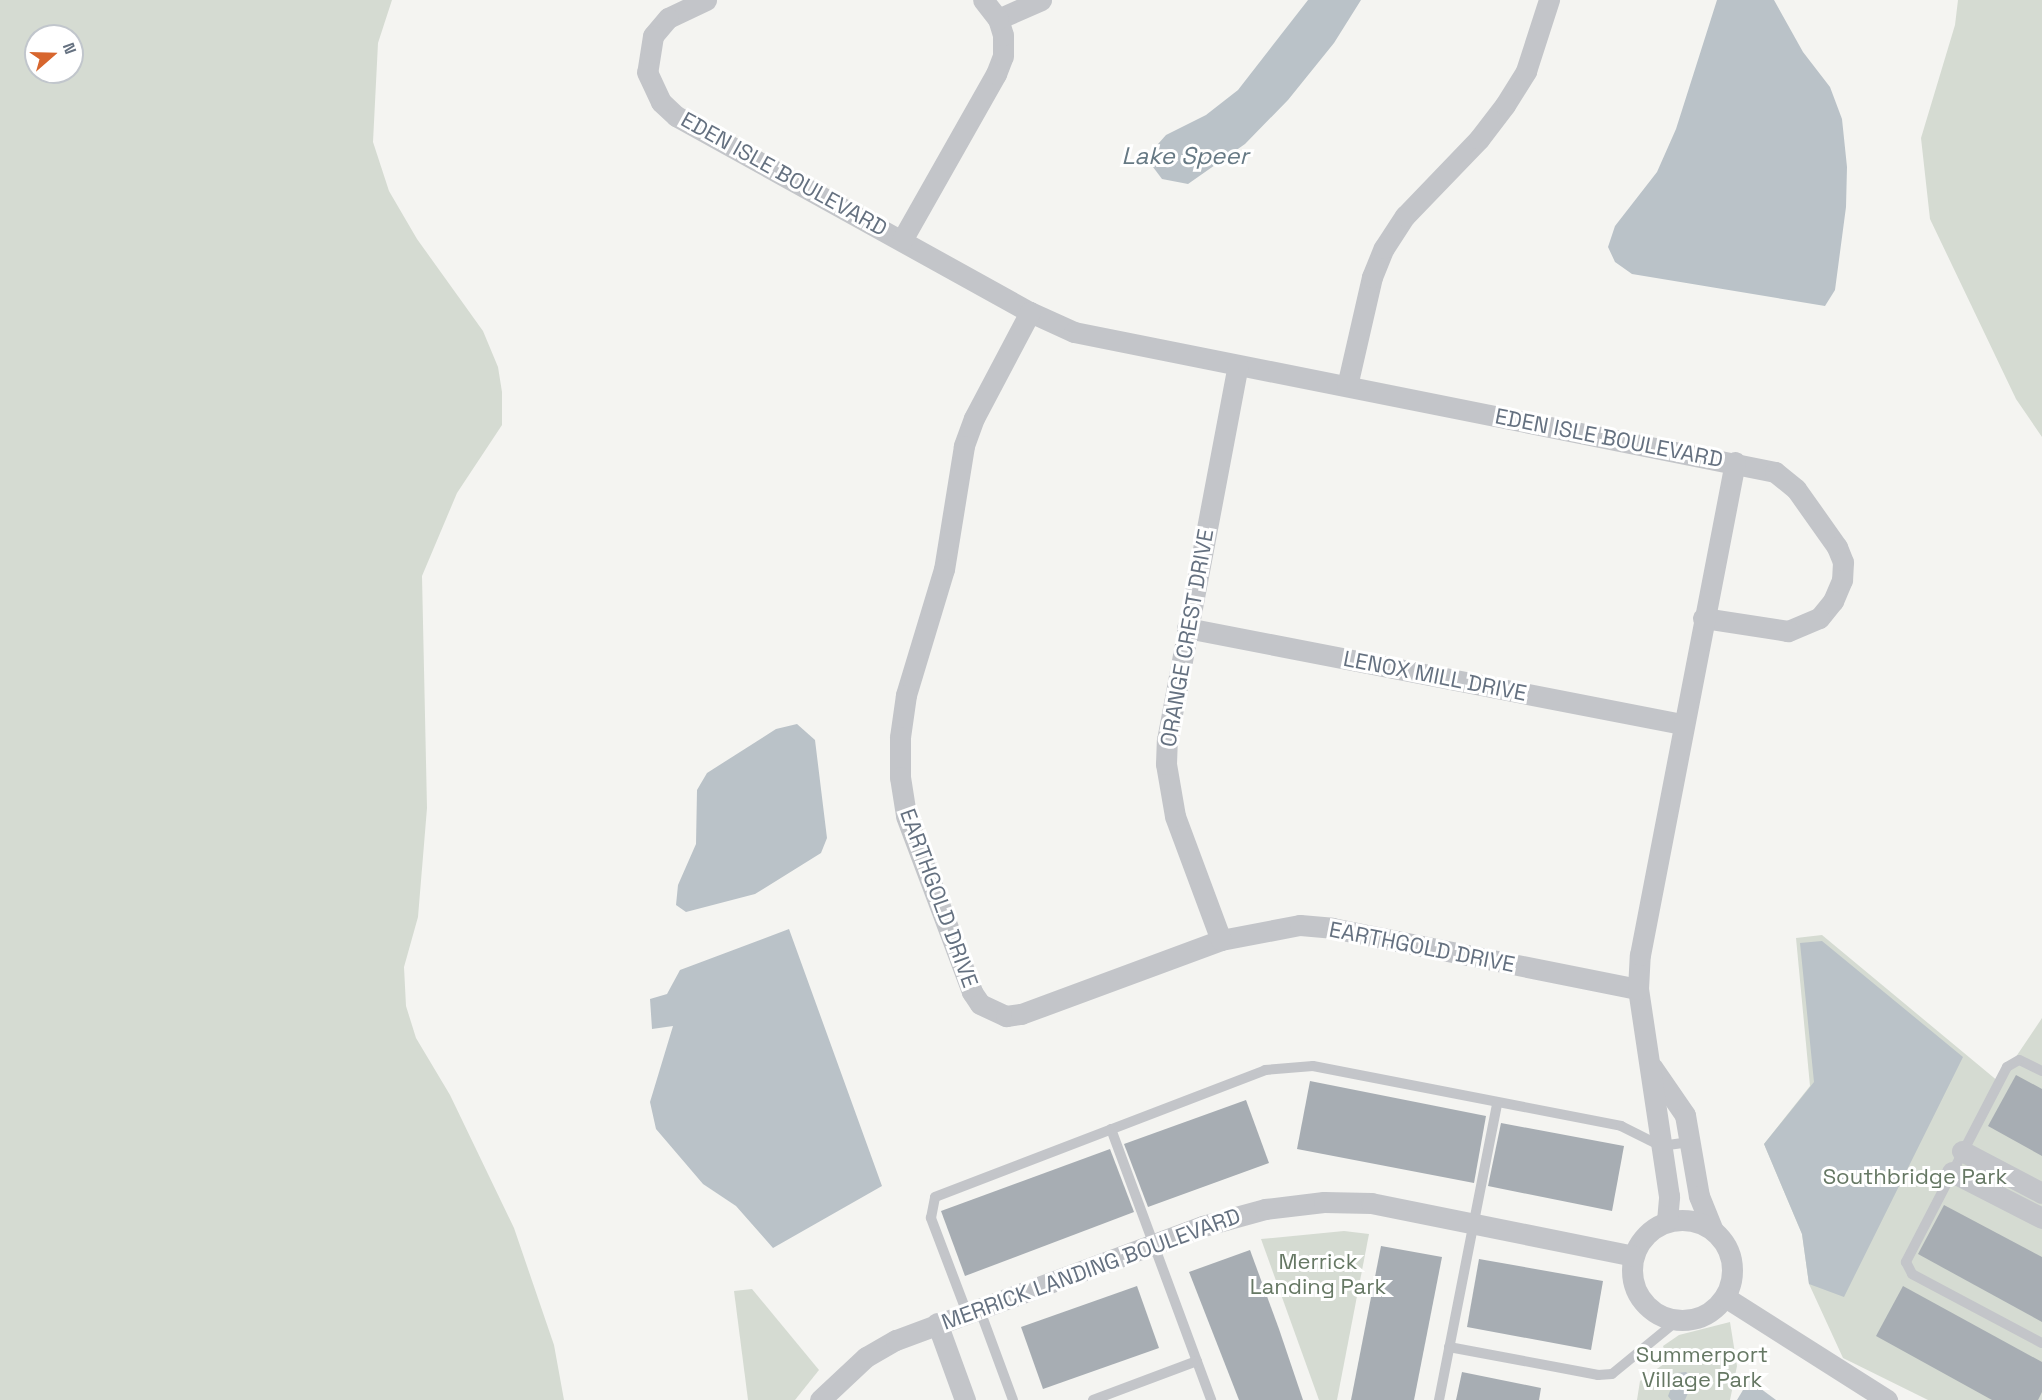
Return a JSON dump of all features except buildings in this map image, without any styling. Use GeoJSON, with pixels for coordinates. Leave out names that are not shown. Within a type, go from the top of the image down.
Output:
{"type":"FeatureCollection","features":[{"type":"Feature","properties":{"kind":"street","name":"EDEN ISLE BOULEVARD"},"geometry":{"type":"LineString","coordinates":[[706,0],[668,18],[653,36],[647,72],[661,102],[676,116],[1030,312],[1074,332],[1735,462],[1682,724],[1640,955],[1638,989],[1669,1196],[1667,1221]]}},
{"type":"Feature","properties":{"kind":"street"},"geometry":{"type":"LineString","coordinates":[[982,0],[998,19],[1041,0]]}},
{"type":"Feature","properties":{"kind":"street"},"geometry":{"type":"LineString","coordinates":[[1347,386],[1372,277],[1384,248],[1405,216],[1479,139],[1505,105],[1526,71],[1549,0]]}},
{"type":"Feature","properties":{"kind":"street","name":"EDEN ISLE BOULEVARD"},"geometry":{"type":"LineString","coordinates":[[902,240],[996,74],[1003,56],[998,19]]}},
{"type":"Feature","properties":{"kind":"street","name":"EARTHGOLD DRIVE"},"geometry":{"type":"LineString","coordinates":[[1030,312],[974,418],[964,447],[944,569],[906,695],[900,757],[906,816],[972,992],[980,1004],[993,1013],[1006,1016],[1021,1014],[1221,940],[1276,927],[1332,928],[1638,989]]}},
{"type":"Feature","properties":{"kind":"street","name":"ORANGE CREST DRIVE"},"geometry":{"type":"LineString","coordinates":[[1221,940],[1168,789],[1167,740],[1238,366]]}},
{"type":"Feature","properties":{"kind":"street"},"geometry":{"type":"LineString","coordinates":[[1703,618],[1764,629],[1803,628],[1819,618],[1833,601],[1842,580],[1843,562],[1838,547],[1796,489],[1775,472],[1735,462]]}},
{"type":"Feature","properties":{"kind":"street","name":"LENOX MILL DRIVE"},"geometry":{"type":"LineString","coordinates":[[1187,628],[1682,724]]}},
{"type":"Feature","properties":{"kind":"street","name":"EDEN ISLE BOULEVARD"},"geometry":{"type":"LineString","coordinates":[[1650,1064],[1675,1096],[1685,1115],[1699,1196],[1712,1228]]}},
{"type":"Feature","properties":{"kind":"street"},"geometry":{"type":"LineString","coordinates":[[1962,1151],[2042,1194]]}},
{"type":"Feature","properties":{"kind":"street"},"geometry":{"type":"LineString","coordinates":[[1952,1172],[2042,1218]]}},
{"type":"Feature","properties":{"kind":"street","name":"MERRICK LANDING BOULEVARD"},"geometry":{"type":"LineString","coordinates":[[820,1400],[866,1357],[937,1323],[1153,1244],[1265,1209],[1324,1202],[1371,1203],[1634,1256]]}},
{"type":"Feature","properties":{"kind":"street"},"geometry":{"type":"LineString","coordinates":[[1690,1219],[1712,1228],[1725,1242],[1732,1260],[1732,1280],[1725,1297],[1704,1315],[1678,1320],[1661,1315],[1646,1305],[1636,1290],[1634,1256],[1652,1229],[1667,1221],[1690,1219]]}},
{"type":"Feature","properties":{"kind":"street"},"geometry":{"type":"LineString","coordinates":[[1725,1297],[1887,1400]]}},
{"type":"Feature","properties":{"kind":"street"},"geometry":{"type":"LineString","coordinates":[[937,1323],[965,1400]]}},
{"type":"Feature","properties":{"kind":"lane"},"geometry":{"type":"LineString","coordinates":[[2042,1071],[2024,1062],[2013,1061],[1906,1256],[1907,1269],[2042,1343]]}},
{"type":"Feature","properties":{"kind":"lane"},"geometry":{"type":"LineString","coordinates":[[1013,1400],[931,1218],[935,1197],[1265,1070],[1296,1065],[1621,1126],[1661,1146],[1690,1142]]}},
{"type":"Feature","properties":{"kind":"lane"},"geometry":{"type":"LineString","coordinates":[[1439,1400],[1497,1103]]}},
{"type":"Feature","properties":{"kind":"lane"},"geometry":{"type":"LineString","coordinates":[[1111,1129],[1211,1400]]}},
{"type":"Feature","properties":{"kind":"lane"},"geometry":{"type":"LineString","coordinates":[[1449,1347],[1598,1375],[1612,1374],[1678,1320]]}},
{"type":"Feature","properties":{"kind":"lane"},"geometry":{"type":"LineString","coordinates":[[1093,1400],[1197,1361]]}},
{"type":"Feature","properties":{"kind":"green space"},"geometry":{"type":"Polygon","coordinates":[[[0,0],[392,0],[378,43],[373,142],[389,191],[417,239],[483,331],[498,367],[502,392],[502,425],[457,493],[422,576],[427,808],[418,917],[404,967],[406,1006],[416,1038],[450,1095],[514,1228],[554,1345],[564,1400],[0,1400],[0,0]]]}},
{"type":"Feature","properties":{"kind":"green space"},"geometry":{"type":"Polygon","coordinates":[[[1958,0],[2042,0],[2042,437],[2016,399],[1930,219],[1921,138],[1955,25],[1958,0]]]}},
{"type":"Feature","properties":{"kind":"green space","name":"Southbridge Park"},"geometry":{"type":"Polygon","coordinates":[[[1822,935],[1999,1082],[2042,1018],[2042,1400],[1928,1400],[1843,1358],[1809,1284],[1802,1234],[1764,1144],[1810,1086],[1796,938],[1822,935]]]}},
{"type":"Feature","properties":{"kind":"green space","name":"Merrick Landing Park"},"geometry":{"type":"Polygon","coordinates":[[[1344,1231],[1369,1234],[1337,1400],[1319,1400],[1261,1239],[1344,1231]]]}},
{"type":"Feature","properties":{"kind":"green space"},"geometry":{"type":"Polygon","coordinates":[[[752,1289],[819,1370],[795,1400],[748,1400],[734,1291],[752,1289]]]}},
{"type":"Feature","properties":{"kind":"green space","name":"Summerport Village Park"},"geometry":{"type":"Polygon","coordinates":[[[1730,1322],[1737,1366],[1730,1400],[1637,1400],[1640,1381],[1668,1361],[1663,1346],[1679,1335],[1730,1322]]]}},
{"type":"Feature","properties":{"kind":"water","name":"Lake Speer"},"geometry":{"type":"Polygon","coordinates":[[[1308,0],[1361,0],[1334,43],[1288,100],[1245,144],[1188,184],[1162,179],[1150,163],[1150,153],[1166,135],[1206,115],[1238,90],[1308,0]]]}},
{"type":"Feature","properties":{"kind":"water"},"geometry":{"type":"Polygon","coordinates":[[[1717,0],[1774,0],[1803,52],[1830,87],[1842,119],[1847,167],[1846,207],[1835,290],[1825,306],[1632,274],[1615,262],[1608,247],[1615,226],[1657,172],[1676,129],[1717,0]]]}},
{"type":"Feature","properties":{"kind":"water"},"geometry":{"type":"Polygon","coordinates":[[[797,724],[815,740],[827,838],[821,853],[755,894],[686,912],[676,905],[678,885],[696,844],[697,790],[707,773],[776,729],[797,724]]]}},
{"type":"Feature","properties":{"kind":"water"},"geometry":{"type":"Polygon","coordinates":[[[789,929],[882,1186],[773,1248],[736,1206],[703,1184],[656,1129],[650,1102],[673,1026],[652,1029],[650,999],[667,994],[680,970],[789,929]]]}},
{"type":"Feature","properties":{"kind":"water"},"geometry":{"type":"Polygon","coordinates":[[[1822,941],[1963,1057],[1844,1297],[1809,1284],[1802,1234],[1764,1144],[1814,1082],[1800,943],[1822,941]]]}},
{"type":"Feature","properties":{"kind":"water"},"geometry":{"type":"Polygon","coordinates":[[[1686,1372],[1694,1379],[1685,1400],[1671,1400],[1668,1396],[1677,1373],[1686,1372]]]}},
{"type":"Feature","properties":{"kind":"water"},"geometry":{"type":"Polygon","coordinates":[[[1749,1380],[1776,1400],[1737,1400],[1749,1380]]]}}]}
